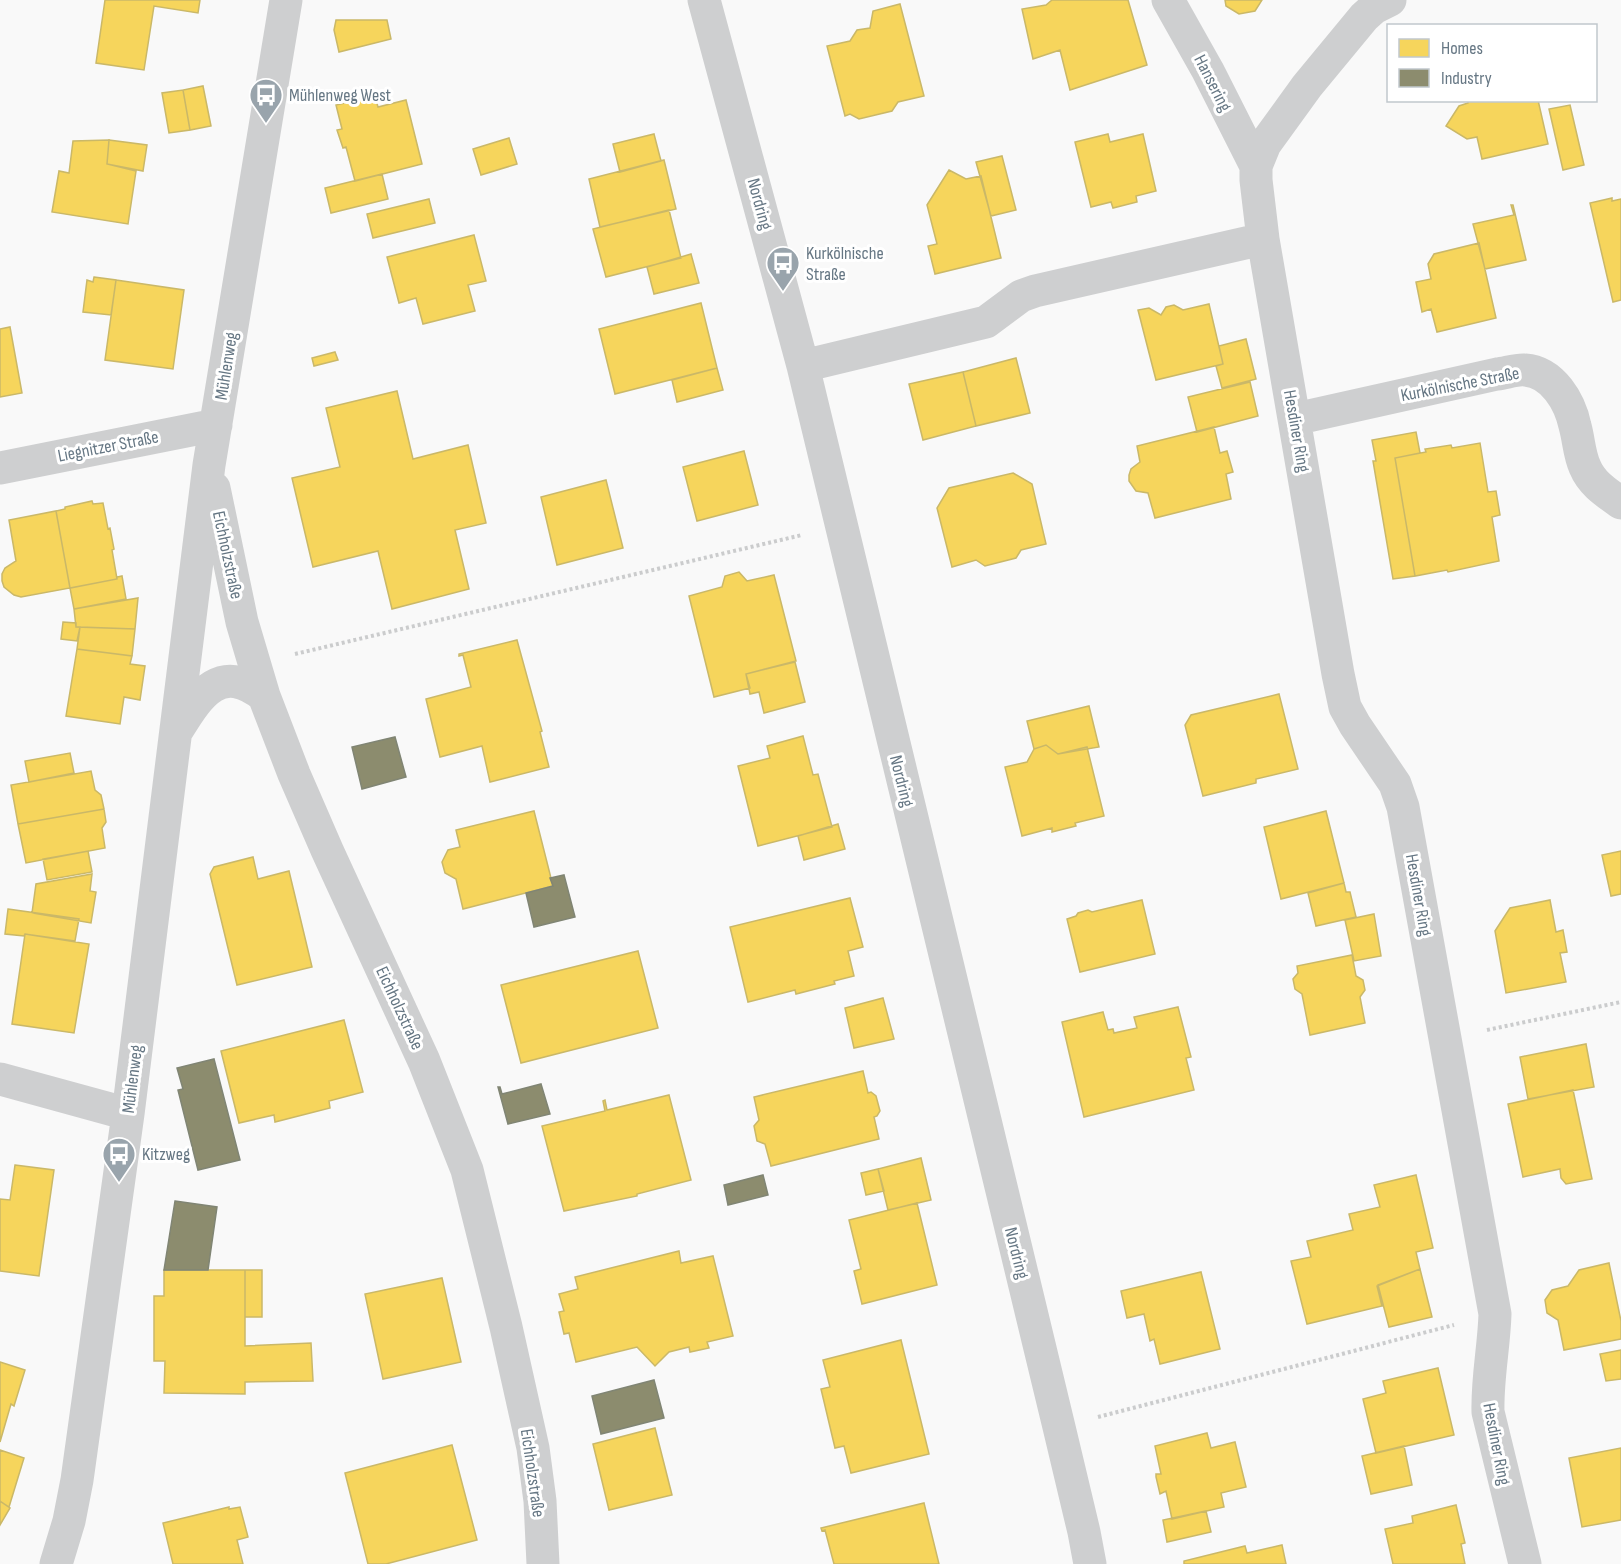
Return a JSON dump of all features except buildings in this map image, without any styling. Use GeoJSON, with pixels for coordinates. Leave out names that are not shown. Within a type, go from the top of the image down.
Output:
{"type":"FeatureCollection","features":[{"type":"Feature","properties":{"kind":"street","name":"Mühlenweg"},"geometry":{"type":"LineString","coordinates":[[56,1564],[69,1521],[77,1480],[128,1114],[209,465],[286,0]]}},
{"type":"Feature","properties":{"kind":"street","name":"Nordring"},"geometry":{"type":"LineString","coordinates":[[704,0],[803,366],[1090,1564]]}},
{"type":"Feature","properties":{"kind":"street","name":"Hansering"},"geometry":{"type":"LineString","coordinates":[[1168,0],[1208,71],[1256,166]]}},
{"type":"Feature","properties":{"kind":"street","name":"Hesdiner Ring"},"geometry":{"type":"LineString","coordinates":[[1390,0],[1374,8],[1364,17],[1307,86],[1265,144],[1256,166],[1256,180],[1263,239],[1345,707],[1395,784],[1403,807],[1496,1314],[1487,1391],[1488,1412],[1525,1564]]}},
{"type":"Feature","properties":{"kind":"street"},"geometry":{"type":"LineString","coordinates":[[803,366],[986,322],[1021,296],[1035,291],[1263,239]]}},
{"type":"Feature","properties":{"kind":"street","name":"Kurkölnische Straße"},"geometry":{"type":"LineString","coordinates":[[1295,419],[1497,374],[1526,370],[1553,384],[1566,400],[1575,425],[1579,451],[1585,468],[1604,491],[1621,503]]}},
{"type":"Feature","properties":{"kind":"street","name":"Liegnitzer Straße"},"geometry":{"type":"LineString","coordinates":[[0,468],[216,425]]}},
{"type":"Feature","properties":{"kind":"street","name":"Eichholzstraße"},"geometry":{"type":"LineString","coordinates":[[209,465],[232,580],[253,664],[264,696],[327,850],[424,1061],[467,1170],[506,1327],[532,1448],[540,1501],[543,1564]]}},
{"type":"Feature","properties":{"kind":"street","name":"Mühlenweg"},"geometry":{"type":"LineString","coordinates":[[175,733],[192,706],[216,684],[242,682],[264,696]]}},
{"type":"Feature","properties":{"kind":"street"},"geometry":{"type":"LineString","coordinates":[[0,1079],[128,1114]]}},
{"type":"Feature","properties":{"kind":"path"},"geometry":{"type":"LineString","coordinates":[[253,664],[841,526]]}},
{"type":"Feature","properties":{"kind":"path"},"geometry":{"type":"LineString","coordinates":[[1445,1038],[1621,1002]]}},
{"type":"Feature","properties":{"kind":"path"},"geometry":{"type":"LineString","coordinates":[[1059,1427],[1496,1314]]}},
{"type":"Feature","properties":{"kind":"place","name":"Mühlenweg West"},"geometry":{"type":"Point","coordinates":[266,124]}},
{"type":"Feature","properties":{"kind":"place","name":"Kurkölnische Straße"},"geometry":{"type":"Point","coordinates":[783,292]}},
{"type":"Feature","properties":{"kind":"place","name":"Kitzweg"},"geometry":{"type":"Point","coordinates":[119,1183]}}]}
